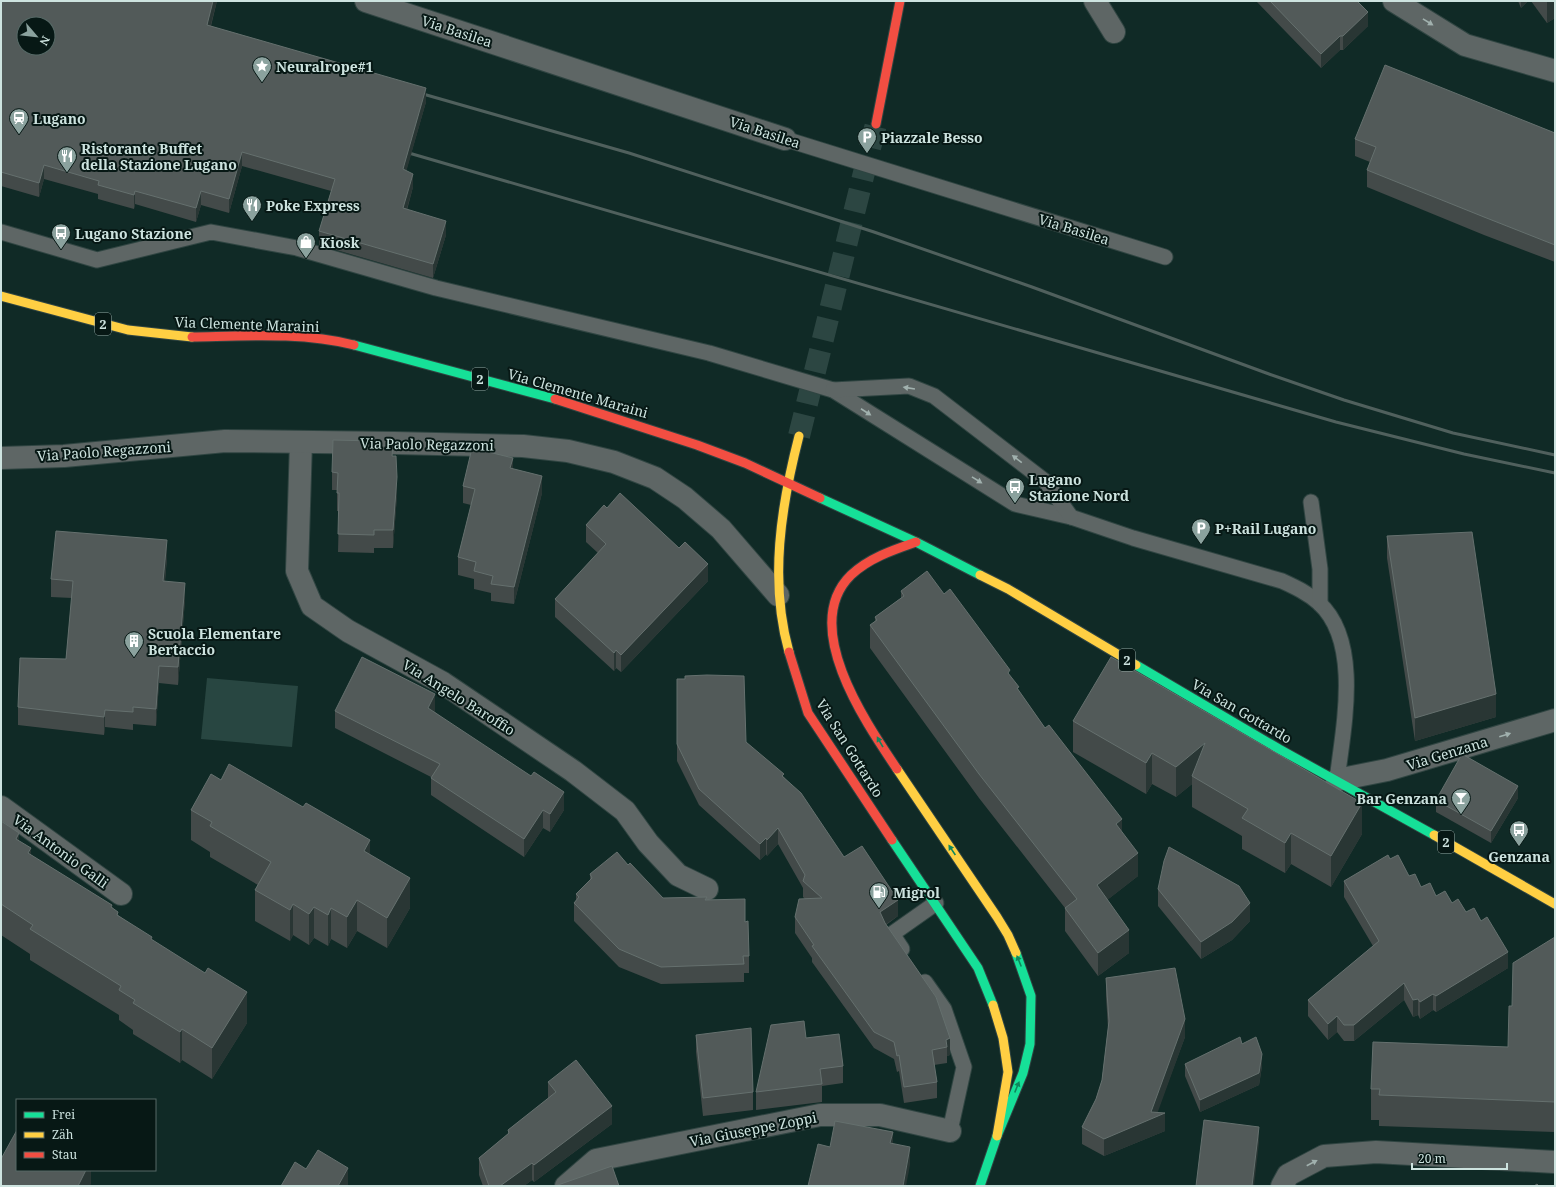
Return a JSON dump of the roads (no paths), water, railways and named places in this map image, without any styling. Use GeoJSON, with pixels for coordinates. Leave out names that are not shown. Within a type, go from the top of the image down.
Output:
{"type":"FeatureCollection","features":[{"type":"Feature","properties":{"kind":"main road"},"geometry":{"type":"LineString","coordinates":[[876,124],[900,1]]}},
{"type":"Feature","properties":{"kind":"main road","name":"Via Clemente Maraini"},"geometry":{"type":"LineString","coordinates":[[1,296],[128,330],[181,337],[285,336],[316,338],[352,344],[635,424],[694,443],[745,463],[787,482]]}},
{"type":"Feature","properties":{"kind":"main road"},"geometry":{"type":"LineString","coordinates":[[787,482],[799,436]]}},
{"type":"Feature","properties":{"kind":"main road","name":"Via San Gottardo"},"geometry":{"type":"LineString","coordinates":[[998,1136],[1008,1072],[1003,1038],[993,1003],[978,968],[936,903],[837,759],[808,713],[796,678],[786,642],[778,595],[780,538],[787,482],[916,542],[1008,589],[1198,702],[1555,904]]}},
{"type":"Feature","properties":{"kind":"main road","name":"Via San Gottardo"},"geometry":{"type":"LineString","coordinates":[[916,542],[885,552],[862,566],[849,579],[837,597],[833,616],[833,637],[852,696],[884,750],[1008,935],[1031,996],[1030,1044],[1023,1073],[980,1186]]}},
{"type":"Feature","properties":{"kind":"street","name":"Via Basilea"},"geometry":{"type":"LineString","coordinates":[[366,1],[786,139]]}},
{"type":"Feature","properties":{"kind":"street"},"geometry":{"type":"LineString","coordinates":[[1095,1],[1114,32]]}},
{"type":"Feature","properties":{"kind":"street"},"geometry":{"type":"LineString","coordinates":[[1394,1],[1465,45],[1555,71]]}},
{"type":"Feature","properties":{"kind":"street","name":"Via Paolo Regazzoni"},"geometry":{"type":"LineString","coordinates":[[1,458],[64,456],[225,441],[523,446],[568,451],[614,462],[655,478],[685,498],[725,534],[778,595]]}},
{"type":"Feature","properties":{"kind":"street","name":"Via Angelo Baroffio"},"geometry":{"type":"LineString","coordinates":[[301,442],[297,571],[312,606],[348,631],[443,683],[573,771],[625,811],[648,843],[678,875],[707,889]]}},
{"type":"Feature","properties":{"kind":"street","name":"Via Genzana"},"geometry":{"type":"LineString","coordinates":[[1337,780],[1364,776],[1404,765],[1555,720]]}},
{"type":"Feature","properties":{"kind":"street","name":"Via Antonio Galli"},"geometry":{"type":"LineString","coordinates":[[1,807],[121,894]]}},
{"type":"Feature","properties":{"kind":"street","name":"Via Giuseppe Zoppi"},"geometry":{"type":"LineString","coordinates":[[566,1186],[596,1160],[820,1115],[880,1115],[950,1131]]}},
{"type":"Feature","properties":{"kind":"street"},"geometry":{"type":"LineString","coordinates":[[1282,1186],[1288,1175],[1324,1156],[1376,1152],[1555,1162]]}},
{"type":"Feature","properties":{"kind":"lane","name":"Via Basilea"},"geometry":{"type":"LineString","coordinates":[[786,139],[1166,257]]}},
{"type":"Feature","properties":{"kind":"lane"},"geometry":{"type":"LineString","coordinates":[[1,232],[97,260],[211,232],[297,248],[436,288],[709,353],[834,390],[1015,504],[1072,517],[1133,538],[1282,581],[1303,590],[1320,604],[1331,619],[1344,652],[1347,674],[1346,697],[1337,780]]}},
{"type":"Feature","properties":{"kind":"lane"},"geometry":{"type":"LineString","coordinates":[[834,390],[909,386],[934,396],[1046,482],[1072,517]]}},
{"type":"Feature","properties":{"kind":"lane"},"geometry":{"type":"LineString","coordinates":[[1311,502],[1320,569],[1320,604]]}},
{"type":"Feature","properties":{"kind":"lane"},"geometry":{"type":"LineString","coordinates":[[909,959],[892,934],[936,903]]}},
{"type":"Feature","properties":{"kind":"lane"},"geometry":{"type":"LineString","coordinates":[[918,971],[944,1009],[964,1066],[950,1131]]}},
{"type":"Feature","properties":{"kind":"tunnel"},"geometry":{"type":"LineString","coordinates":[[799,436],[876,124]]}},
{"type":"Feature","properties":{"kind":"railway"},"geometry":{"type":"LineString","coordinates":[[416,92],[629,153],[874,232],[1032,287],[1344,400],[1453,433],[1555,455]]}},
{"type":"Feature","properties":{"kind":"railway"},"geometry":{"type":"LineString","coordinates":[[402,151],[1336,422],[1464,454],[1555,473]]}},
{"type":"Feature","properties":{"kind":"place","name":"Neuralrope#1"},"geometry":{"type":"Point","coordinates":[262,83]}},
{"type":"Feature","properties":{"kind":"place","name":"Lugano"},"geometry":{"type":"Point","coordinates":[19,135]}},
{"type":"Feature","properties":{"kind":"place","name":"Piazzale Besso"},"geometry":{"type":"Point","coordinates":[867,154]}},
{"type":"Feature","properties":{"kind":"place","name":"Ristorante Buffet della Stazione Lugano"},"geometry":{"type":"Point","coordinates":[67,173]}},
{"type":"Feature","properties":{"kind":"place","name":"Poke Express"},"geometry":{"type":"Point","coordinates":[252,222]}},
{"type":"Feature","properties":{"kind":"place","name":"Lugano Stazione"},"geometry":{"type":"Point","coordinates":[61,250]}},
{"type":"Feature","properties":{"kind":"place","name":"Kiosk"},"geometry":{"type":"Point","coordinates":[306,259]}},
{"type":"Feature","properties":{"kind":"place","name":"Lugano Stazione Nord"},"geometry":{"type":"Point","coordinates":[1015,504]}},
{"type":"Feature","properties":{"kind":"place","name":"P+Rail Lugano"},"geometry":{"type":"Point","coordinates":[1201,545]}},
{"type":"Feature","properties":{"kind":"place","name":"Scuola Elementare Bertaccio"},"geometry":{"type":"Point","coordinates":[134,658]}},
{"type":"Feature","properties":{"kind":"place","name":"Bar Genzana"},"geometry":{"type":"Point","coordinates":[1461,815]}},
{"type":"Feature","properties":{"kind":"place","name":"Genzana"},"geometry":{"type":"Point","coordinates":[1519,847]}},
{"type":"Feature","properties":{"kind":"place","name":"Migrol"},"geometry":{"type":"Point","coordinates":[879,909]}}]}
